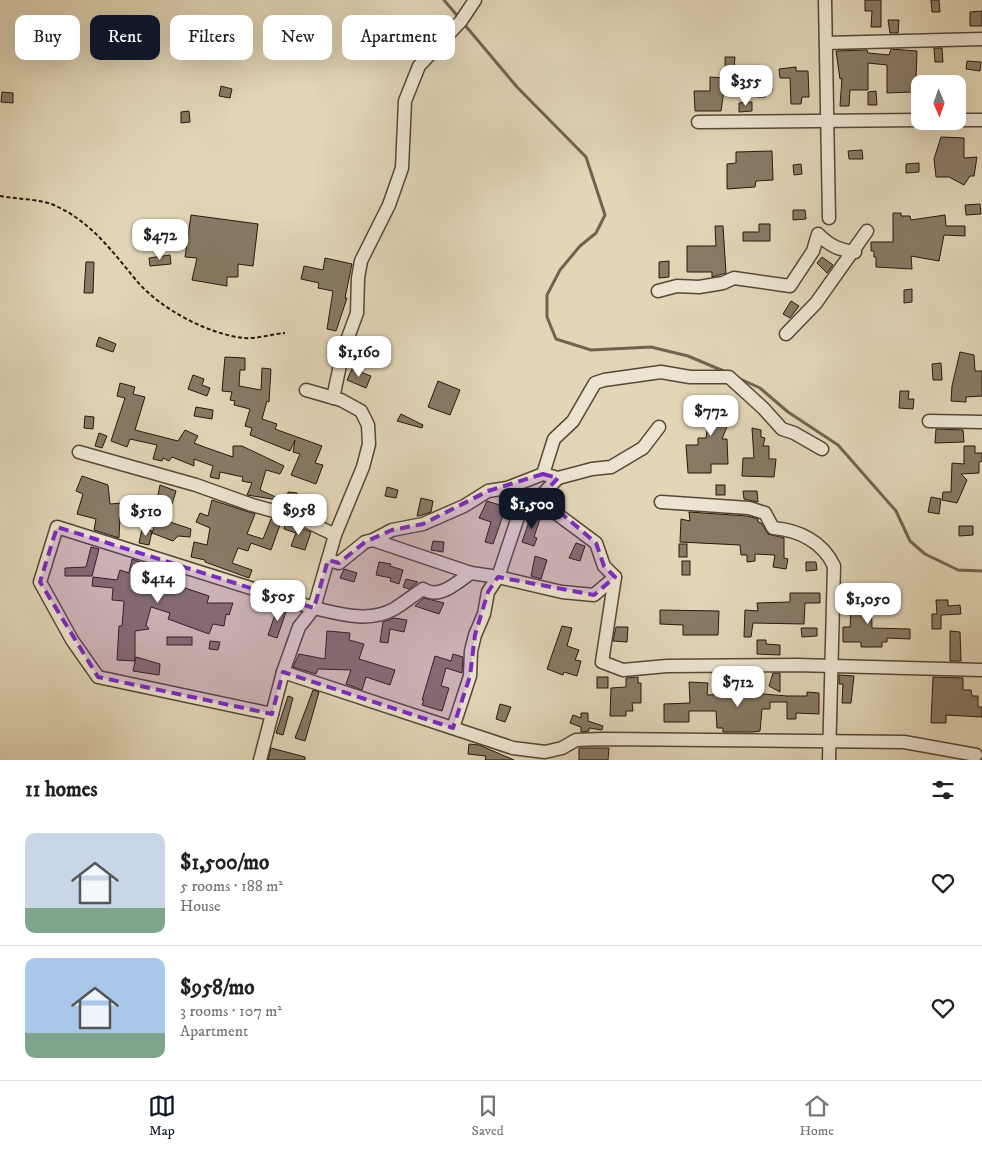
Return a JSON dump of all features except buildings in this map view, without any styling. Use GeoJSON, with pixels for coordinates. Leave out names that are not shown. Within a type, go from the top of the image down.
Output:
{"type":"FeatureCollection","features":[{"type":"Feature","properties":{"kind":"street"},"geometry":{"type":"LineString","coordinates":[[333,398],[343,351],[357,313],[358,278],[361,261],[389,205],[402,168],[404,101],[419,66],[461,21],[475,0]]}},
{"type":"Feature","properties":{"kind":"street"},"geometry":{"type":"LineString","coordinates":[[825,0],[829,218]]}},
{"type":"Feature","properties":{"kind":"street"},"geometry":{"type":"LineString","coordinates":[[826,43],[982,39]]}},
{"type":"Feature","properties":{"kind":"street"},"geometry":{"type":"LineString","coordinates":[[698,122],[911,120]]}},
{"type":"Feature","properties":{"kind":"street"},"geometry":{"type":"LineString","coordinates":[[966,120],[982,120]]}},
{"type":"Feature","properties":{"kind":"street"},"geometry":{"type":"LineString","coordinates":[[786,334],[816,303],[855,252],[867,231]]}},
{"type":"Feature","properties":{"kind":"street"},"geometry":{"type":"LineString","coordinates":[[658,291],[677,286],[699,287],[734,278],[790,286],[813,250],[818,234],[829,245],[841,250],[855,252]]}},
{"type":"Feature","properties":{"kind":"street"},"geometry":{"type":"LineString","coordinates":[[543,474],[554,439],[573,421],[596,383],[661,372],[690,377],[729,377],[763,408],[782,429],[794,433],[822,449]]}},
{"type":"Feature","properties":{"kind":"street"},"geometry":{"type":"LineString","coordinates":[[260,760],[283,672],[299,627],[314,608],[335,535],[363,467],[369,444],[368,425],[361,411],[333,398],[306,390]]}},
{"type":"Feature","properties":{"kind":"street"},"geometry":{"type":"LineString","coordinates":[[929,421],[982,422]]}},
{"type":"Feature","properties":{"kind":"street"},"geometry":{"type":"LineString","coordinates":[[328,560],[340,563],[365,542],[392,530],[423,524],[464,506],[488,490],[508,488],[543,474],[558,478],[592,469],[611,468],[643,448],[659,427]]}},
{"type":"Feature","properties":{"kind":"street"},"geometry":{"type":"LineString","coordinates":[[79,452],[196,485],[252,505],[302,519],[335,535]]}},
{"type":"Feature","properties":{"kind":"street"},"geometry":{"type":"LineString","coordinates":[[454,728],[470,676],[471,651],[475,635],[484,614],[488,592],[498,577],[517,520],[517,510],[541,496],[558,478]]}},
{"type":"Feature","properties":{"kind":"street"},"geometry":{"type":"LineString","coordinates":[[541,496],[557,514],[596,543],[604,566],[614,577]]}},
{"type":"Feature","properties":{"kind":"street"},"geometry":{"type":"LineString","coordinates":[[661,502],[749,508],[765,513],[774,528],[787,529],[818,544],[828,552],[834,566],[829,760]]}},
{"type":"Feature","properties":{"kind":"street"},"geometry":{"type":"LineString","coordinates":[[272,714],[98,677],[72,640],[40,582],[57,527],[314,608],[347,616],[378,616],[394,609],[423,589],[430,593],[439,593],[471,573]]}},
{"type":"Feature","properties":{"kind":"street"},"geometry":{"type":"LineString","coordinates":[[373,540],[471,573],[498,577],[562,592],[594,596],[614,577]]}},
{"type":"Feature","properties":{"kind":"street"},"geometry":{"type":"LineString","coordinates":[[614,577],[602,662],[623,670],[677,666],[831,666],[982,670]]}},
{"type":"Feature","properties":{"kind":"street"},"geometry":{"type":"LineString","coordinates":[[283,672],[513,748],[545,752],[562,754],[576,740],[604,739],[904,742],[976,757]]}},
{"type":"Feature","properties":{"kind":"path"},"geometry":{"type":"LineString","coordinates":[[0,196],[54,205],[87,225],[111,248],[137,282],[173,312],[212,332],[245,338],[285,332]]}},
{"type":"Feature","properties":{"kind":"highlighted area"},"geometry":{"type":"Polygon","coordinates":[[[543,474],[558,478],[541,496],[596,543],[604,566],[615,577],[594,595],[498,577],[488,592],[475,635],[470,676],[453,728],[283,672],[272,714],[98,677],[40,582],[57,527],[314,608],[328,560],[339,563],[365,542],[392,530],[423,524],[488,491],[543,474]]]}},
{"type":"Feature","properties":{"kind":"waterway"},"geometry":{"type":"LineString","coordinates":[[444,0],[460,19]]}},
{"type":"Feature","properties":{"kind":"waterway"},"geometry":{"type":"LineString","coordinates":[[464,24],[517,87],[586,157],[605,215],[596,233],[580,246],[560,270],[547,295],[547,317],[556,339],[591,350],[651,347],[688,356],[726,372]]}},
{"type":"Feature","properties":{"kind":"waterway"},"geometry":{"type":"LineString","coordinates":[[738,378],[760,388],[788,412],[838,445],[896,511],[910,541],[925,554],[958,570],[982,571]]}}]}
